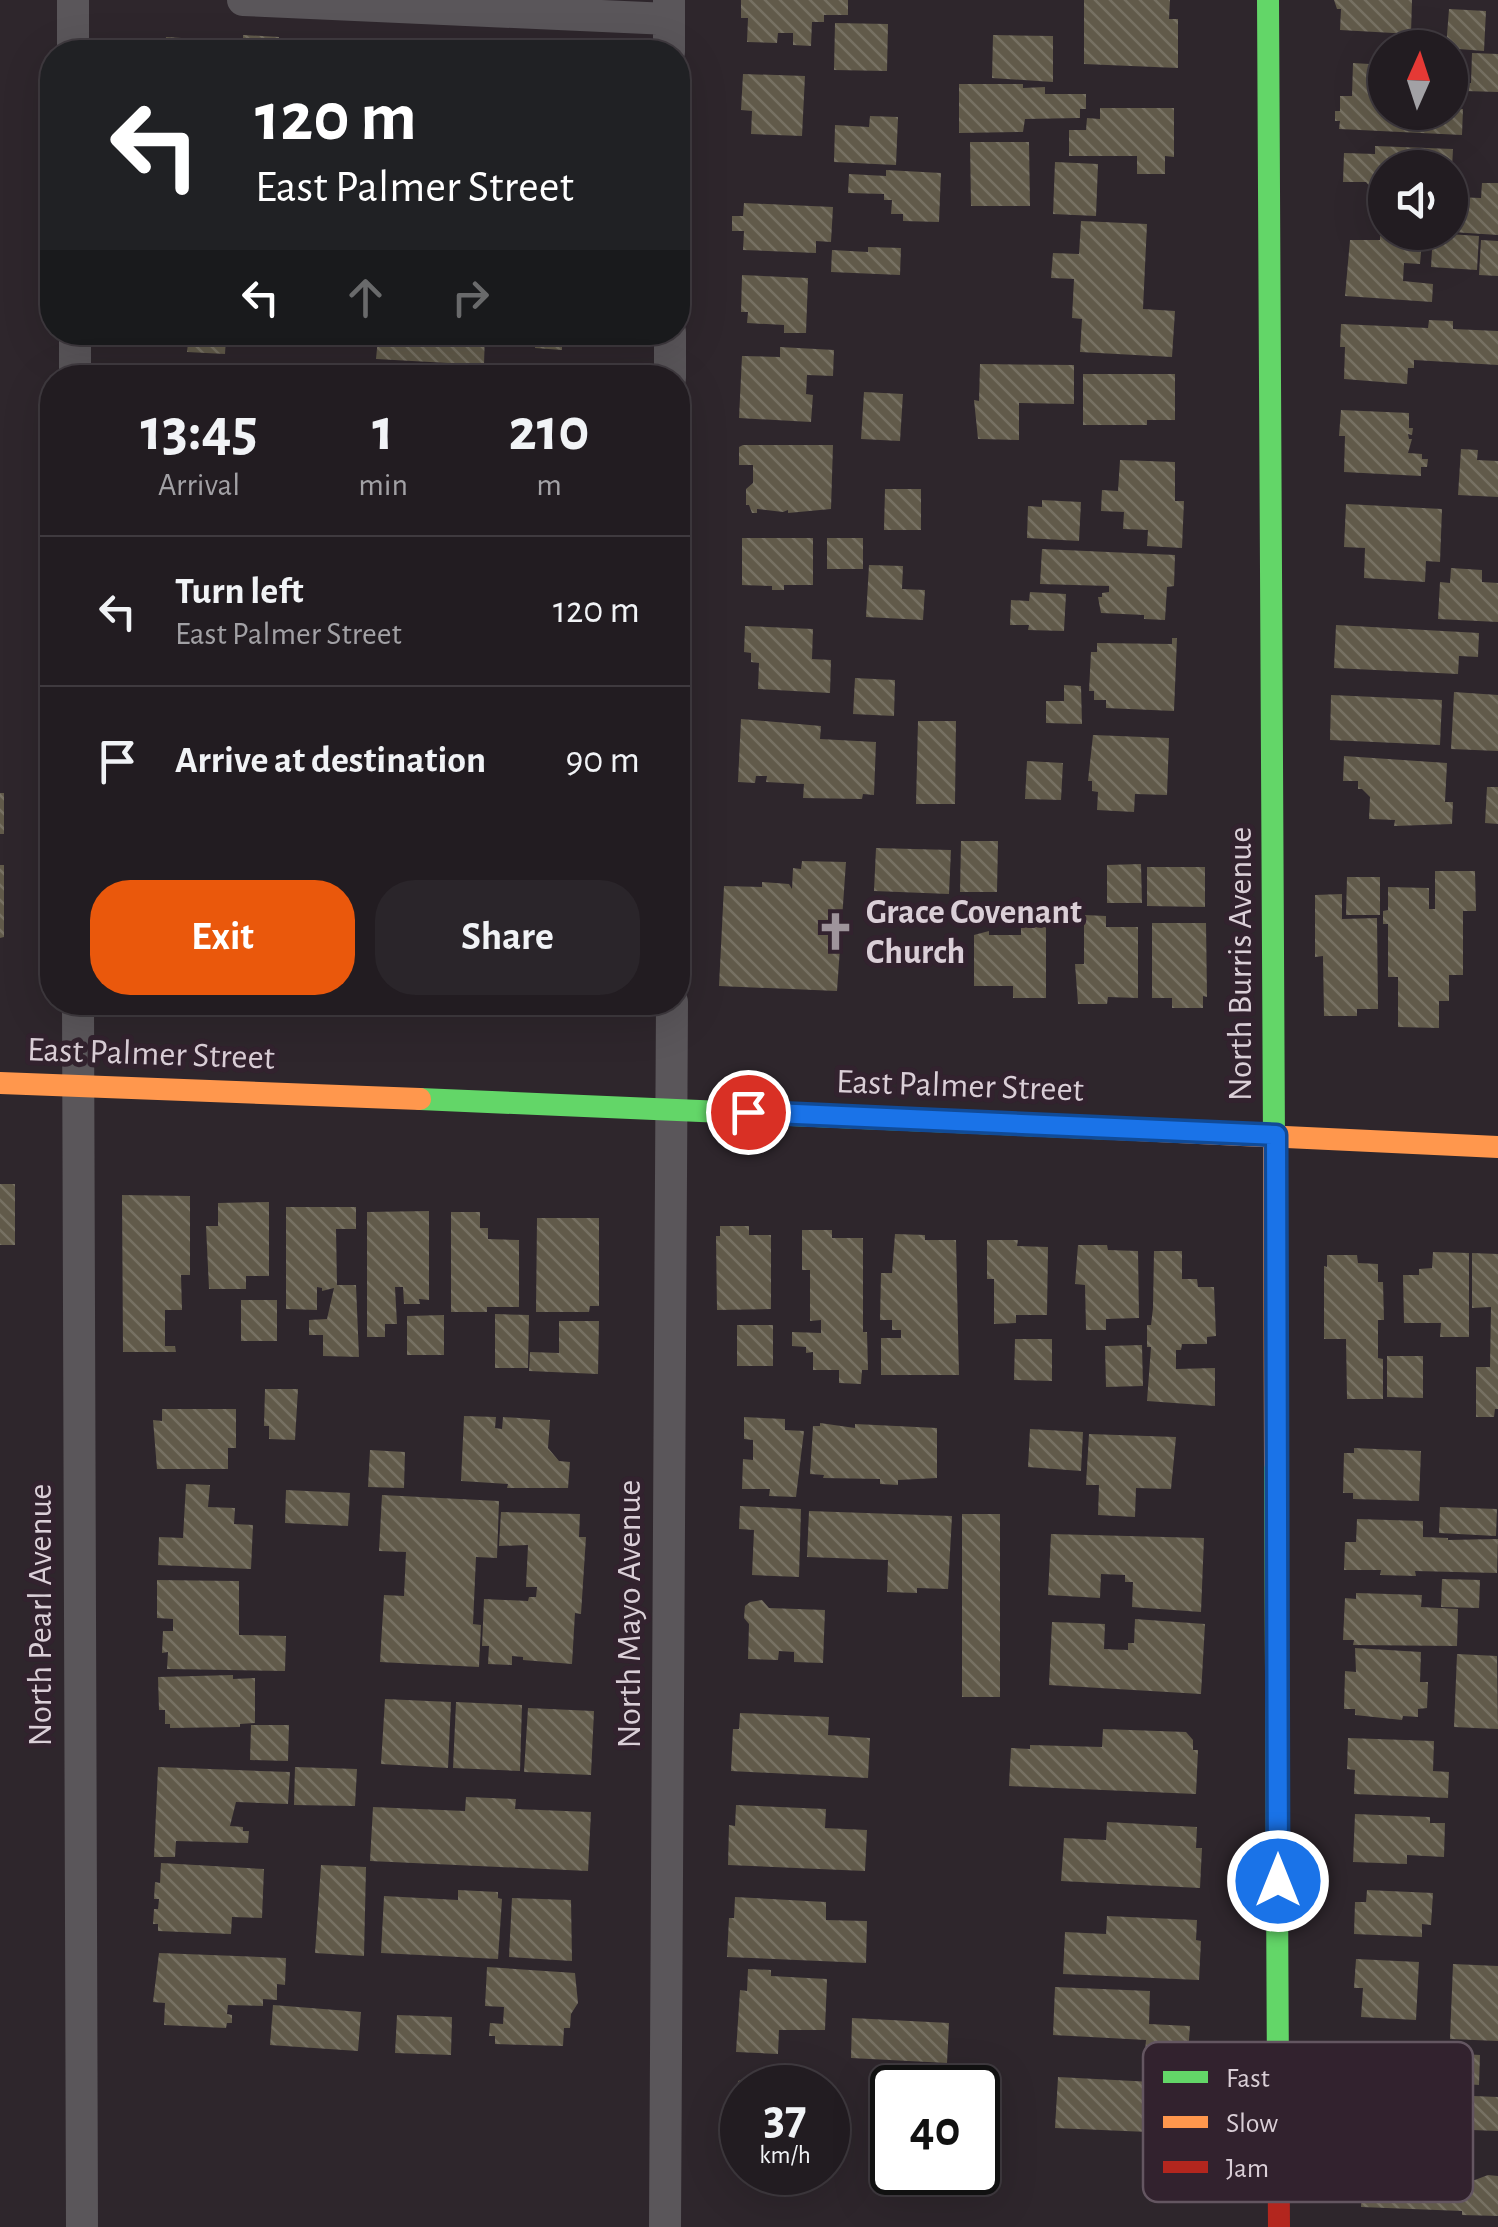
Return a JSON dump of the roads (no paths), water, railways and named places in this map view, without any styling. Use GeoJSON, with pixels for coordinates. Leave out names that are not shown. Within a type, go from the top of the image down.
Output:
{"type":"FeatureCollection","features":[{"type":"Feature","properties":{"kind":"street"},"geometry":{"type":"LineString","coordinates":[[73,0],[73,40]]}},
{"type":"Feature","properties":{"kind":"street"},"geometry":{"type":"LineString","coordinates":[[243,0],[669,24]]}},
{"type":"Feature","properties":{"kind":"street","name":"North Burris Avenue"},"geometry":{"type":"LineString","coordinates":[[1268,0],[1278,2042]]}},
{"type":"Feature","properties":{"kind":"street","name":"North Pearl Avenue"},"geometry":{"type":"LineString","coordinates":[[78,1015],[82,2227]]}},
{"type":"Feature","properties":{"kind":"street","name":"North Mayo Avenue"},"geometry":{"type":"LineString","coordinates":[[665,2227],[672,1015]]}},
{"type":"Feature","properties":{"kind":"street","name":"East Palmer Street"},"geometry":{"type":"LineString","coordinates":[[0,1083],[1498,1147]]}},
{"type":"Feature","properties":{"kind":"street","name":"North Burris Avenue"},"geometry":{"type":"LineString","coordinates":[[1279,2202],[1279,2227]]}},
{"type":"Feature","properties":{"kind":"place","name":"Grace Covenant Church"},"geometry":{"type":"Point","coordinates":[836,932]}}]}
